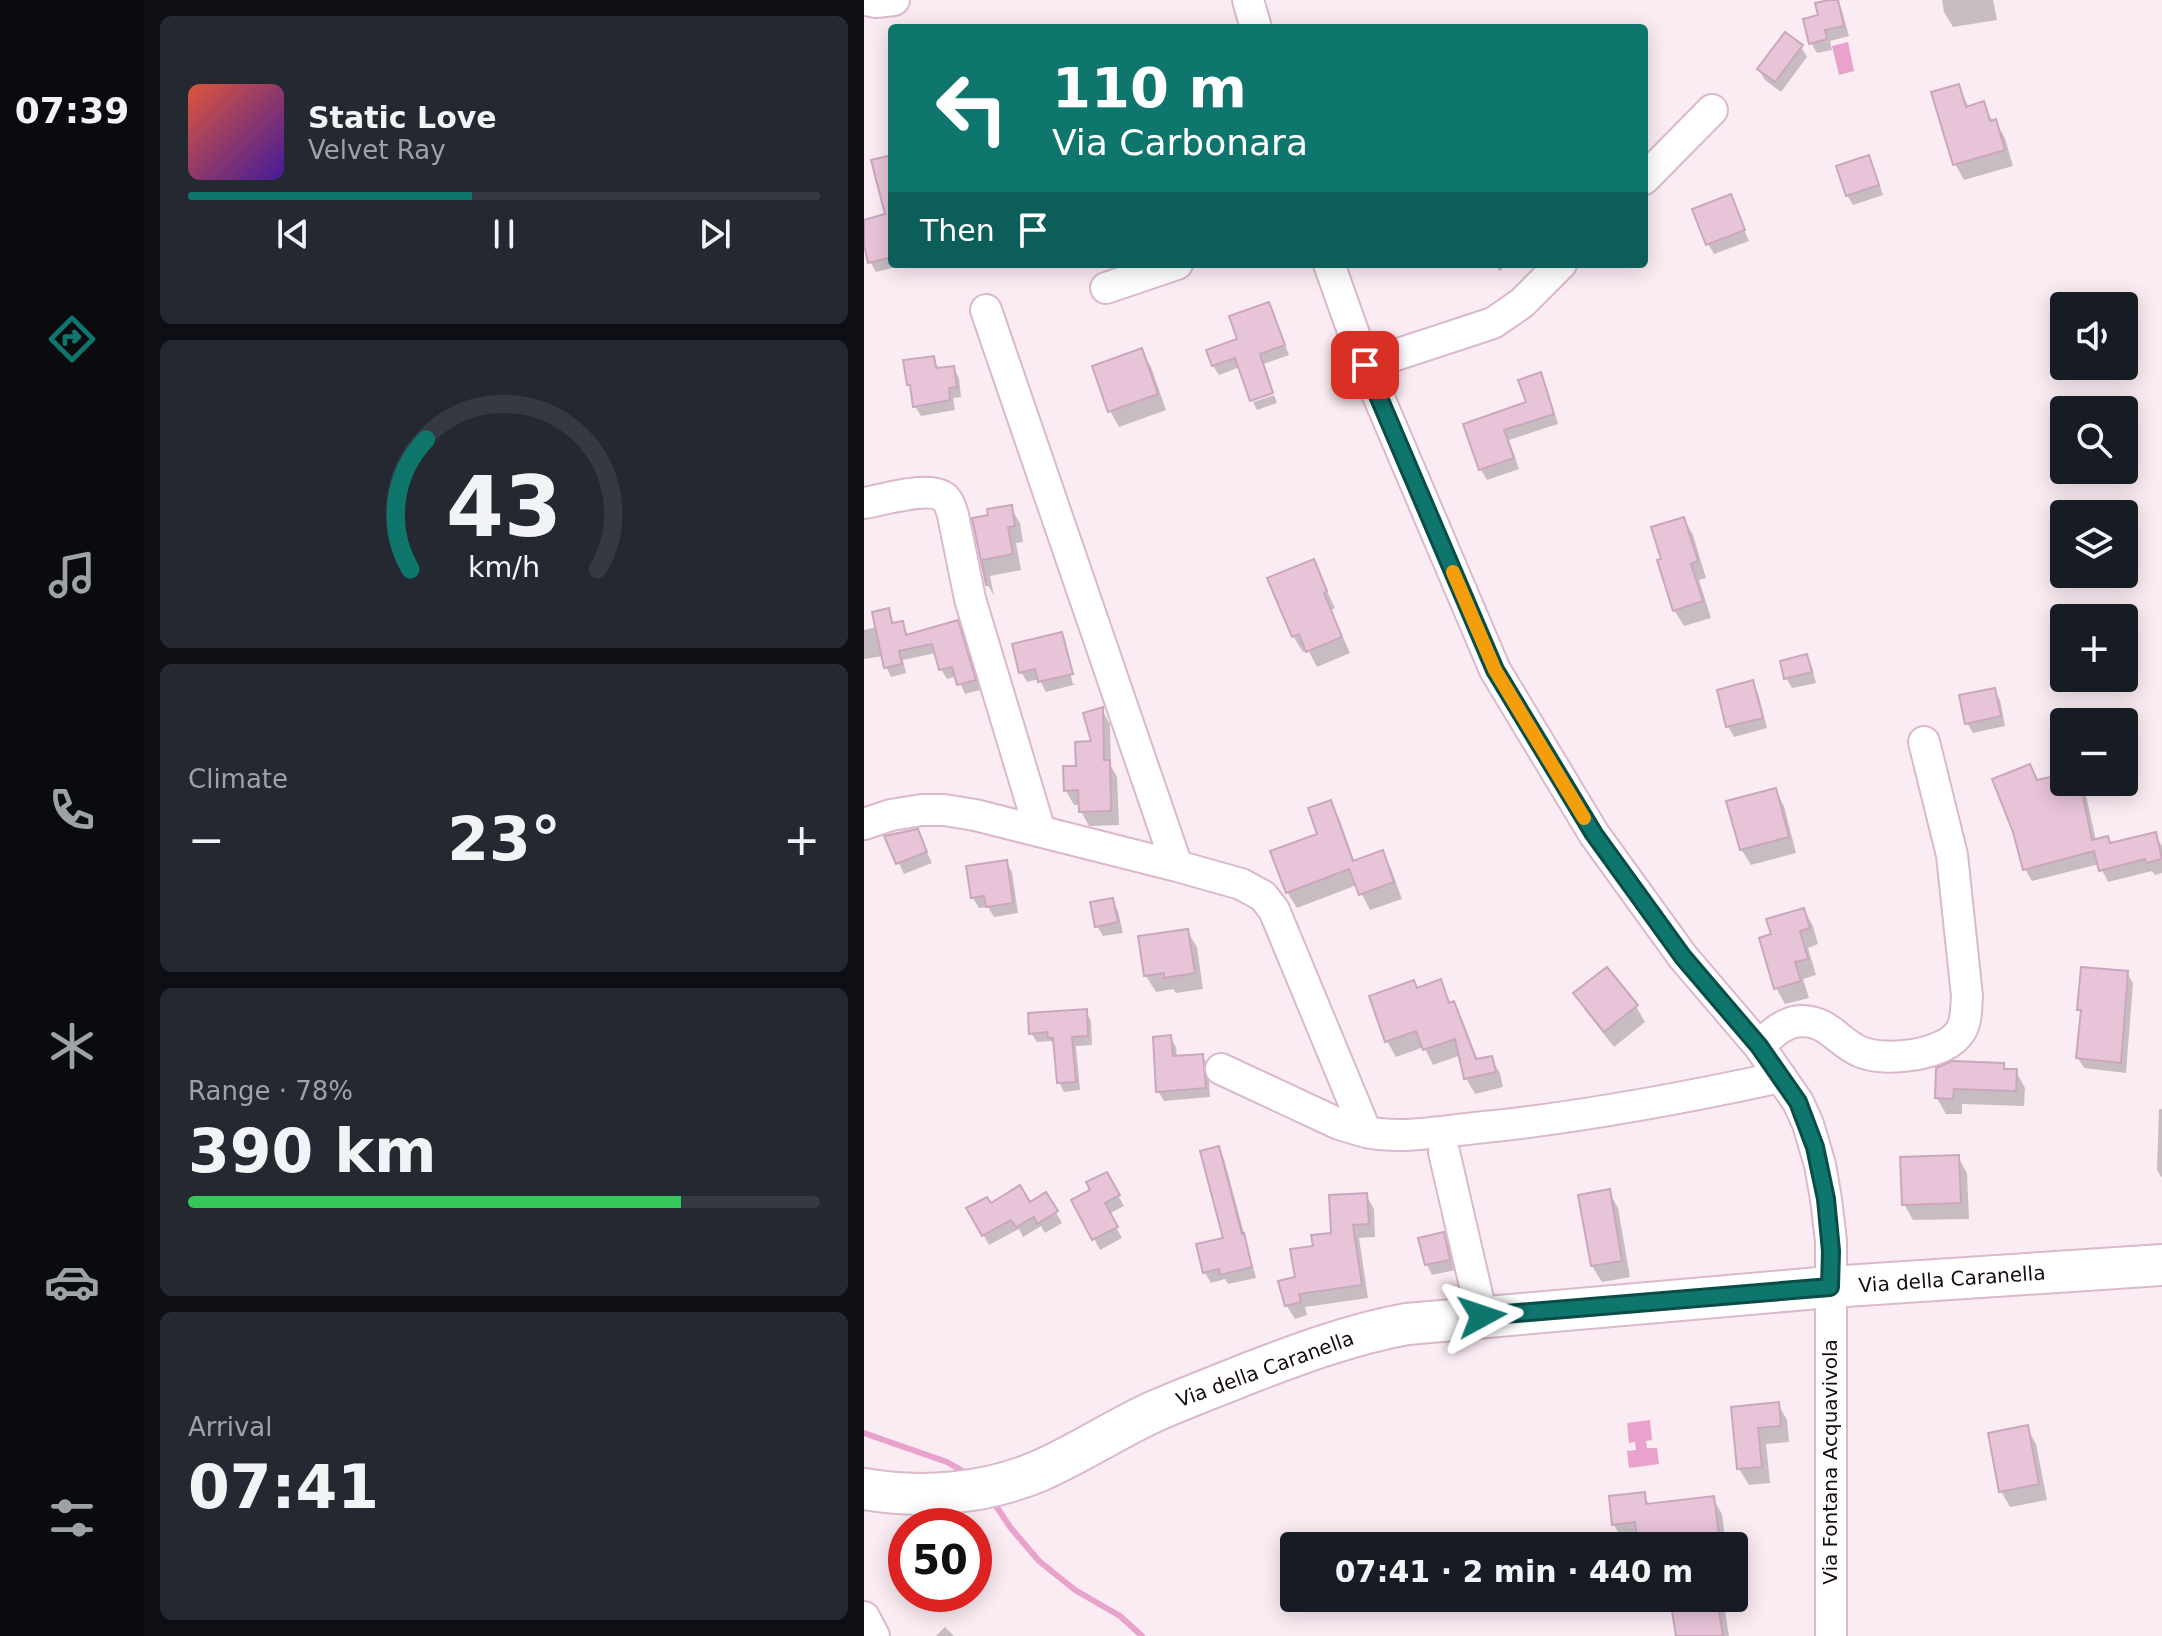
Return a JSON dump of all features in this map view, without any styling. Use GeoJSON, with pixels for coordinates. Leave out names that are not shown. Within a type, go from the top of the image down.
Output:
{"type":"FeatureCollection","features":[{"type":"Feature","properties":{"kind":"main road","name":"Via della Caranella"},"geometry":{"type":"LineString","coordinates":[[864,1489],[892,1493],[941,1492],[990,1486],[1038,1471],[1155,1411],[1329,1343],[1407,1324],[1830,1287],[2162,1265]]}},
{"type":"Feature","properties":{"kind":"street"},"geometry":{"type":"LineString","coordinates":[[865,0],[894,0]]}},
{"type":"Feature","properties":{"kind":"street"},"geometry":{"type":"LineString","coordinates":[[1248,0],[1255,24]]}},
{"type":"Feature","properties":{"kind":"street"},"geometry":{"type":"LineString","coordinates":[[1648,175],[1712,110]]}},
{"type":"Feature","properties":{"kind":"street"},"geometry":{"type":"LineString","coordinates":[[1106,288],[1165,268]]}},
{"type":"Feature","properties":{"kind":"street","name":"Via Fontana Acquavivola"},"geometry":{"type":"LineString","coordinates":[[1330,268],[1365,365],[1495,670],[1594,834],[1683,957],[1759,1046],[1803,1112],[1820,1165],[1830,1230],[1831,1636]]}},
{"type":"Feature","properties":{"kind":"street"},"geometry":{"type":"LineString","coordinates":[[1365,365],[1493,323],[1522,303],[1557,268]]}},
{"type":"Feature","properties":{"kind":"street"},"geometry":{"type":"LineString","coordinates":[[986,310],[1177,866]]}},
{"type":"Feature","properties":{"kind":"street"},"geometry":{"type":"LineString","coordinates":[[864,503],[927,492],[943,496],[948,502],[974,613],[1040,831]]}},
{"type":"Feature","properties":{"kind":"street"},"geometry":{"type":"LineString","coordinates":[[1759,1046],[1782,1027],[1799,1021],[1825,1027],[1852,1048],[1885,1058],[1930,1050],[1960,1033],[1966,1016],[1967,996],[1954,870],[1924,742]]}},
{"type":"Feature","properties":{"kind":"street"},"geometry":{"type":"LineString","coordinates":[[864,824],[903,812],[944,810],[975,815],[1247,886],[1269,903],[1366,1132]]}},
{"type":"Feature","properties":{"kind":"street"},"geometry":{"type":"LineString","coordinates":[[1221,1069],[1339,1124],[1366,1132],[1403,1135],[1570,1118],[1781,1077]]}},
{"type":"Feature","properties":{"kind":"street"},"geometry":{"type":"LineString","coordinates":[[1444,1152],[1482,1316]]}},
{"type":"Feature","properties":{"kind":"street"},"geometry":{"type":"LineString","coordinates":[[864,1617],[874,1636]]}},
{"type":"Feature","properties":{"kind":"shaded area"},"geometry":{"type":"Polygon","coordinates":[[[1848,42],[1854,71],[1839,75],[1832,46],[1848,42]]]}},
{"type":"Feature","properties":{"kind":"shaded area"},"geometry":{"type":"Polygon","coordinates":[[[1650,1420],[1652,1440],[1646,1441],[1647,1448],[1657,1448],[1659,1464],[1629,1468],[1627,1451],[1636,1450],[1635,1442],[1629,1443],[1627,1423],[1650,1420]]]}},
{"type":"Feature","properties":{"kind":"building"},"geometry":{"type":"Polygon","coordinates":[[[1838,0],[1844,26],[1825,30],[1827,39],[1809,44],[1803,19],[1818,15],[1815,3],[1838,0]]]}},
{"type":"Feature","properties":{"kind":"building"},"geometry":{"type":"Polygon","coordinates":[[[1785,32],[1803,45],[1775,82],[1757,69],[1785,32]]]}},
{"type":"Feature","properties":{"kind":"building"},"geometry":{"type":"Polygon","coordinates":[[[1959,84],[1966,107],[1984,101],[1990,121],[1996,119],[2005,150],[1953,165],[1931,92],[1959,84]]]}},
{"type":"Feature","properties":{"kind":"building"},"geometry":{"type":"Polygon","coordinates":[[[1869,155],[1879,185],[1846,196],[1836,166],[1869,155]]]}},
{"type":"Feature","properties":{"kind":"building"},"geometry":{"type":"Polygon","coordinates":[[[888,156],[888,258],[868,263],[864,220],[885,214],[871,160],[888,156]]]}},
{"type":"Feature","properties":{"kind":"building"},"geometry":{"type":"Polygon","coordinates":[[[1731,194],[1745,230],[1706,245],[1692,209],[1731,194]]]}},
{"type":"Feature","properties":{"kind":"building"},"geometry":{"type":"Polygon","coordinates":[[[1269,302],[1285,345],[1260,354],[1273,393],[1250,401],[1235,358],[1212,366],[1206,350],[1237,339],[1229,316],[1269,302]]]}},
{"type":"Feature","properties":{"kind":"building"},"geometry":{"type":"Polygon","coordinates":[[[1142,348],[1158,394],[1108,412],[1092,366],[1142,348]]]}},
{"type":"Feature","properties":{"kind":"building"},"geometry":{"type":"Polygon","coordinates":[[[934,356],[936,368],[954,366],[957,387],[949,388],[950,400],[913,407],[903,360],[934,356]]]}},
{"type":"Feature","properties":{"kind":"building"},"geometry":{"type":"Polygon","coordinates":[[[1541,372],[1554,414],[1504,430],[1514,458],[1479,470],[1463,424],[1526,402],[1518,380],[1541,372]]]}},
{"type":"Feature","properties":{"kind":"building"},"geometry":{"type":"Polygon","coordinates":[[[1012,505],[1015,526],[1008,527],[1013,554],[982,560],[986,585],[972,518],[988,515],[987,509],[1012,505]]]}},
{"type":"Feature","properties":{"kind":"building"},"geometry":{"type":"Polygon","coordinates":[[[1684,517],[1698,561],[1691,564],[1703,601],[1673,611],[1657,560],[1661,559],[1651,527],[1684,517]]]}},
{"type":"Feature","properties":{"kind":"building"},"geometry":{"type":"Polygon","coordinates":[[[1314,559],[1342,637],[1306,652],[1299,634],[1292,637],[1267,578],[1314,559]]]}},
{"type":"Feature","properties":{"kind":"building"},"geometry":{"type":"Polygon","coordinates":[[[889,608],[892,623],[903,621],[906,635],[958,620],[976,680],[957,685],[952,667],[939,670],[932,644],[899,651],[902,664],[884,668],[872,612],[889,608]]]}},
{"type":"Feature","properties":{"kind":"building"},"geometry":{"type":"Polygon","coordinates":[[[1062,632],[1073,674],[1038,682],[1035,669],[1019,673],[1012,644],[1062,632]]]}},
{"type":"Feature","properties":{"kind":"building"},"geometry":{"type":"Polygon","coordinates":[[[1807,654],[1812,672],[1784,679],[1780,661],[1807,654]]]}},
{"type":"Feature","properties":{"kind":"building"},"geometry":{"type":"Polygon","coordinates":[[[1753,680],[1763,718],[1726,727],[1717,690],[1753,680]]]}},
{"type":"Feature","properties":{"kind":"building"},"geometry":{"type":"Polygon","coordinates":[[[1995,688],[2001,716],[1965,724],[1959,695],[1995,688]]]}},
{"type":"Feature","properties":{"kind":"building"},"geometry":{"type":"Polygon","coordinates":[[[1103,707],[1104,760],[1110,760],[1111,811],[1079,812],[1078,790],[1064,791],[1063,766],[1076,766],[1075,742],[1091,741],[1083,713],[1103,707]]]}},
{"type":"Feature","properties":{"kind":"building"},"geometry":{"type":"Polygon","coordinates":[[[2030,764],[2037,780],[2050,777],[2050,796],[2083,796],[2092,840],[2108,836],[2110,843],[2156,832],[2162,859],[2146,863],[2145,859],[2099,871],[2094,851],[2023,870],[2013,832],[1992,779],[2030,764]]]}},
{"type":"Feature","properties":{"kind":"building"},"geometry":{"type":"Polygon","coordinates":[[[1776,788],[1789,837],[1740,850],[1726,801],[1776,788]]]}},
{"type":"Feature","properties":{"kind":"building"},"geometry":{"type":"Polygon","coordinates":[[[1331,800],[1353,861],[1383,850],[1394,882],[1359,895],[1349,869],[1286,893],[1270,851],[1317,834],[1308,808],[1331,800]]]}},
{"type":"Feature","properties":{"kind":"building"},"geometry":{"type":"Polygon","coordinates":[[[918,829],[927,852],[896,864],[884,836],[918,829]]]}},
{"type":"Feature","properties":{"kind":"building"},"geometry":{"type":"Polygon","coordinates":[[[1007,860],[1013,903],[986,907],[984,896],[971,898],[966,866],[1007,860]]]}},
{"type":"Feature","properties":{"kind":"building"},"geometry":{"type":"Polygon","coordinates":[[[1113,898],[1118,922],[1095,927],[1090,902],[1113,898]]]}},
{"type":"Feature","properties":{"kind":"building"},"geometry":{"type":"Polygon","coordinates":[[[1804,908],[1810,928],[1800,931],[1808,959],[1795,962],[1801,981],[1774,989],[1759,938],[1771,934],[1766,919],[1804,908]]]}},
{"type":"Feature","properties":{"kind":"building"},"geometry":{"type":"Polygon","coordinates":[[[1188,929],[1195,973],[1164,978],[1164,973],[1144,976],[1138,936],[1188,929]]]}},
{"type":"Feature","properties":{"kind":"building"},"geometry":{"type":"Polygon","coordinates":[[[1607,967],[1638,1005],[1604,1032],[1573,993],[1607,967]]]}},
{"type":"Feature","properties":{"kind":"building"},"geometry":{"type":"Polygon","coordinates":[[[2081,967],[2128,971],[2121,1063],[2076,1058],[2081,967]]]}},
{"type":"Feature","properties":{"kind":"building"},"geometry":{"type":"Polygon","coordinates":[[[1441,979],[1449,1003],[1454,1001],[1476,1059],[1492,1056],[1496,1072],[1464,1079],[1455,1039],[1423,1050],[1416,1031],[1385,1042],[1369,996],[1414,980],[1417,988],[1441,979]]]}},
{"type":"Feature","properties":{"kind":"building"},"geometry":{"type":"Polygon","coordinates":[[[1087,1009],[1088,1036],[1072,1037],[1076,1082],[1057,1083],[1053,1038],[1048,1038],[1047,1032],[1029,1034],[1028,1013],[1087,1009]]]}},
{"type":"Feature","properties":{"kind":"building"},"geometry":{"type":"Polygon","coordinates":[[[1171,1035],[1173,1056],[1203,1054],[1206,1088],[1156,1092],[1153,1037],[1171,1035]]]}},
{"type":"Feature","properties":{"kind":"building"},"geometry":{"type":"Polygon","coordinates":[[[1952,1061],[2004,1063],[2004,1069],[2017,1069],[2016,1091],[1954,1089],[1953,1099],[1935,1098],[1936,1068],[1952,1061]]]}},
{"type":"Feature","properties":{"kind":"building"},"geometry":{"type":"Polygon","coordinates":[[[1219,1146],[1252,1267],[1220,1275],[1219,1269],[1203,1273],[1196,1244],[1223,1238],[1200,1151],[1219,1146]]]}},
{"type":"Feature","properties":{"kind":"building"},"geometry":{"type":"Polygon","coordinates":[[[1959,1155],[1961,1203],[1902,1205],[1900,1157],[1959,1155]]]}},
{"type":"Feature","properties":{"kind":"building"},"geometry":{"type":"Polygon","coordinates":[[[1107,1172],[1120,1195],[1105,1203],[1118,1227],[1092,1240],[1071,1200],[1090,1190],[1086,1182],[1107,1172]]]}},
{"type":"Feature","properties":{"kind":"building"},"geometry":{"type":"Polygon","coordinates":[[[1020,1185],[1030,1202],[1046,1192],[1058,1211],[1037,1224],[1034,1217],[1016,1227],[1011,1220],[982,1236],[966,1208],[987,1197],[991,1203],[1020,1185]]]}},
{"type":"Feature","properties":{"kind":"building"},"geometry":{"type":"Polygon","coordinates":[[[1610,1189],[1622,1261],[1591,1266],[1578,1195],[1610,1189]]]}},
{"type":"Feature","properties":{"kind":"building"},"geometry":{"type":"Polygon","coordinates":[[[1367,1193],[1369,1224],[1353,1225],[1362,1285],[1299,1294],[1301,1302],[1285,1306],[1278,1281],[1295,1277],[1290,1249],[1313,1246],[1311,1235],[1331,1233],[1329,1195],[1367,1193]]]}},
{"type":"Feature","properties":{"kind":"building"},"geometry":{"type":"Polygon","coordinates":[[[1444,1232],[1450,1260],[1425,1265],[1418,1238],[1444,1232]]]}},
{"type":"Feature","properties":{"kind":"building"},"geometry":{"type":"Polygon","coordinates":[[[1779,1402],[1781,1426],[1758,1428],[1762,1467],[1737,1469],[1731,1407],[1779,1402]]]}},
{"type":"Feature","properties":{"kind":"building"},"geometry":{"type":"Polygon","coordinates":[[[2028,1425],[2039,1484],[1999,1492],[1988,1433],[2028,1425]]]}},
{"type":"Feature","properties":{"kind":"building"},"geometry":{"type":"Polygon","coordinates":[[[1645,1492],[1646,1504],[1714,1496],[1719,1532],[1636,1532],[1635,1522],[1612,1525],[1609,1496],[1645,1492]]]}},
{"type":"Feature","properties":{"kind":"building"},"geometry":{"type":"Polygon","coordinates":[[[1672,1612],[1719,1612],[1723,1636],[1676,1636],[1672,1612]]]}},
{"type":"Feature","properties":{"kind":"waterway"},"geometry":{"type":"LineString","coordinates":[[864,1433],[947,1462],[968,1474]]}},
{"type":"Feature","properties":{"kind":"waterway"},"geometry":{"type":"LineString","coordinates":[[992,1500],[1039,1561],[1075,1590],[1120,1616],[1142,1636]]}},
{"type":"Feature","properties":{"kind":"slow traffic"},"geometry":{"type":"LineString","coordinates":[[1453,572],[1495,670],[1584,818]]}},
{"type":"Feature","properties":{"kind":"route"},"geometry":{"type":"LineString","coordinates":[[1365,365],[1495,670],[1594,834],[1683,957],[1759,1046],[1792,1092],[1803,1112],[1815,1147],[1830,1224],[1830,1287],[1482,1316]]}}]}
